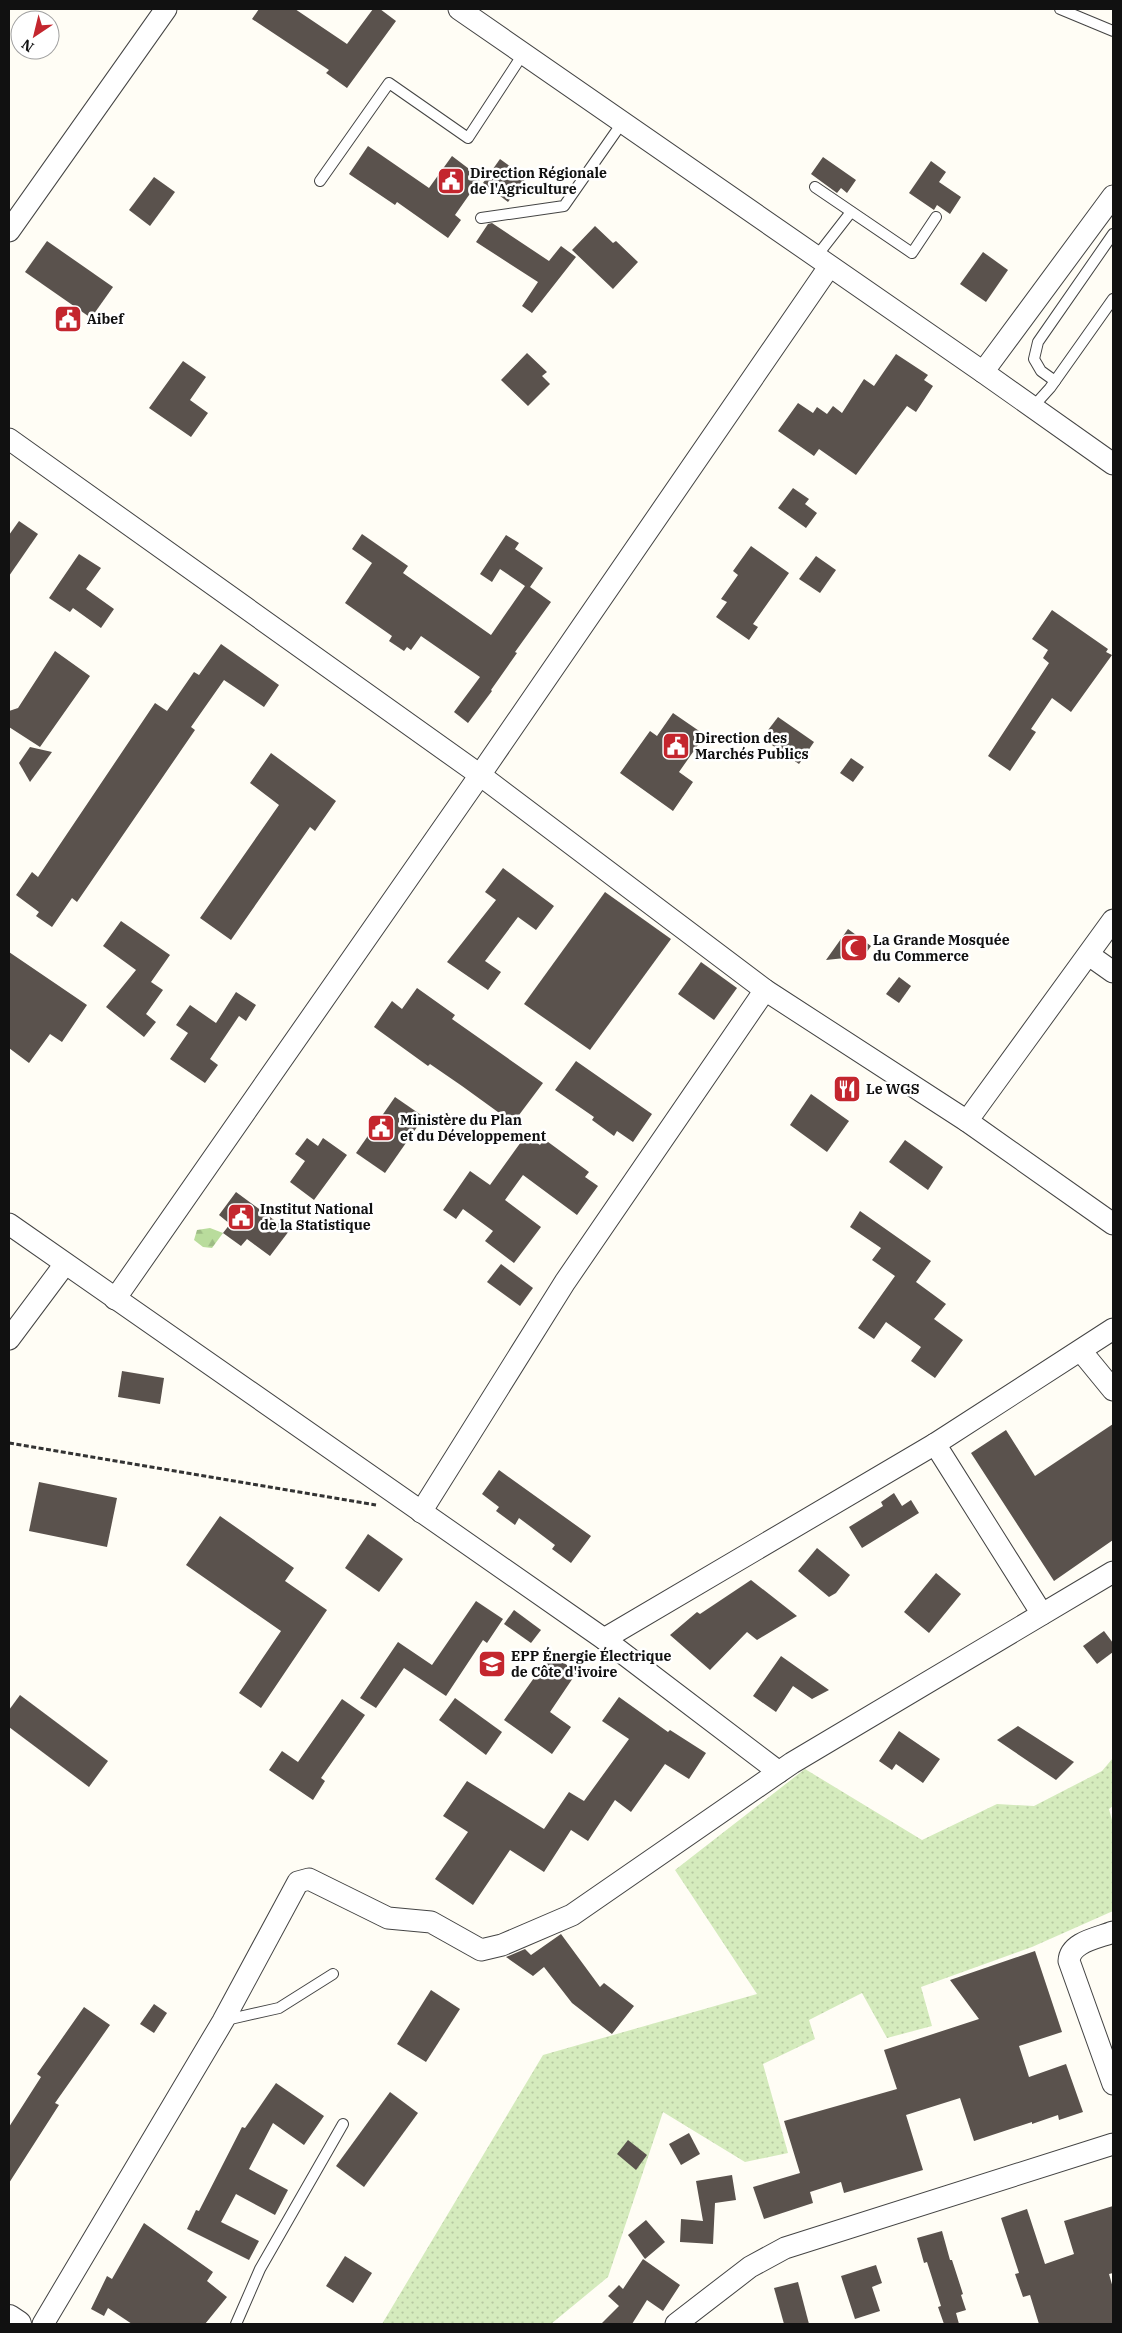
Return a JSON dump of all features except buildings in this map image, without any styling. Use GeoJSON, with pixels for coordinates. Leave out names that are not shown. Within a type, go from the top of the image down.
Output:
{"type":"FeatureCollection","features":[{"type":"Feature","properties":{"kind":"street"},"geometry":{"type":"LineString","coordinates":[[9,231],[166,9]]}},
{"type":"Feature","properties":{"kind":"street"},"geometry":{"type":"LineString","coordinates":[[459,9],[1113,464]]}},
{"type":"Feature","properties":{"kind":"street"},"geometry":{"type":"LineString","coordinates":[[983,372],[1113,196]]}},
{"type":"Feature","properties":{"kind":"street"},"geometry":{"type":"LineString","coordinates":[[115,1298],[480,775],[823,262]]}},
{"type":"Feature","properties":{"kind":"street"},"geometry":{"type":"LineString","coordinates":[[9,439],[480,775],[765,990],[966,1121],[1113,1224]]}},
{"type":"Feature","properties":{"kind":"street"},"geometry":{"type":"LineString","coordinates":[[966,1121],[1113,920]]}},
{"type":"Feature","properties":{"kind":"street"},"geometry":{"type":"LineString","coordinates":[[1089,955],[1113,972]]}},
{"type":"Feature","properties":{"kind":"street"},"geometry":{"type":"LineString","coordinates":[[421,1512],[565,1282],[765,990]]}},
{"type":"Feature","properties":{"kind":"street"},"geometry":{"type":"LineString","coordinates":[[9,1224],[604,1639],[780,1772]]}},
{"type":"Feature","properties":{"kind":"street"},"geometry":{"type":"LineString","coordinates":[[9,1339],[65,1264]]}},
{"type":"Feature","properties":{"kind":"street"},"geometry":{"type":"LineString","coordinates":[[604,1639],[935,1444],[1113,1329]]}},
{"type":"Feature","properties":{"kind":"street"},"geometry":{"type":"LineString","coordinates":[[1081,1350],[1113,1390]]}},
{"type":"Feature","properties":{"kind":"street"},"geometry":{"type":"LineString","coordinates":[[935,1444],[1042,1614]]}},
{"type":"Feature","properties":{"kind":"street"},"geometry":{"type":"LineString","coordinates":[[43,2324],[223,2021],[298,1882],[308,1879],[388,1918],[430,1922],[481,1950],[490,1949],[572,1915],[780,1772],[1113,1572]]}},
{"type":"Feature","properties":{"kind":"street"},"geometry":{"type":"LineString","coordinates":[[1113,1932],[1076,1946],[1070,1954],[1069,1961],[1113,2084]]}},
{"type":"Feature","properties":{"kind":"street"},"geometry":{"type":"LineString","coordinates":[[676,2324],[750,2267],[785,2248],[1113,2144]]}},
{"type":"Feature","properties":{"kind":"street"},"geometry":{"type":"LineString","coordinates":[[9,2318],[18,2324]]}},
{"type":"Feature","properties":{"kind":"lane"},"geometry":{"type":"LineString","coordinates":[[1060,9],[1113,31]]}},
{"type":"Feature","properties":{"kind":"lane"},"geometry":{"type":"LineString","coordinates":[[320,181],[389,83],[468,138],[523,54]]}},
{"type":"Feature","properties":{"kind":"lane"},"geometry":{"type":"LineString","coordinates":[[481,218],[564,206],[622,123]]}},
{"type":"Feature","properties":{"kind":"lane"},"geometry":{"type":"LineString","coordinates":[[815,187],[912,253],[936,217]]}},
{"type":"Feature","properties":{"kind":"lane"},"geometry":{"type":"LineString","coordinates":[[823,262],[852,212]]}},
{"type":"Feature","properties":{"kind":"lane"},"geometry":{"type":"LineString","coordinates":[[1055,381],[1041,371],[1034,358],[1038,342],[1113,234]]}},
{"type":"Feature","properties":{"kind":"lane"},"geometry":{"type":"LineString","coordinates":[[1032,408],[1055,381],[1113,299]]}},
{"type":"Feature","properties":{"kind":"lane"},"geometry":{"type":"LineString","coordinates":[[223,2021],[279,2008],[333,1974]]}},
{"type":"Feature","properties":{"kind":"lane"},"geometry":{"type":"LineString","coordinates":[[236,2324],[260,2268],[342,2124]]}},
{"type":"Feature","properties":{"kind":"path"},"geometry":{"type":"LineString","coordinates":[[9,1442],[382,1506]]}},
{"type":"Feature","properties":{"kind":"green space"},"geometry":{"type":"Polygon","coordinates":[[[210,1228],[223,1233],[212,1248],[203,1247],[194,1240],[197,1230],[210,1228]]]}},
{"type":"Feature","properties":{"kind":"green space"},"geometry":{"type":"Polygon","coordinates":[[[1113,1758],[1113,1806],[1109,1809],[1113,1824],[1113,1911],[1032,1947],[921,1987],[932,2026],[887,2038],[862,1993],[809,2020],[815,2039],[763,2064],[788,2153],[745,2162],[663,2112],[608,2277],[551,2324],[382,2324],[543,2055],[757,1994],[675,1870],[805,1769],[922,1840],[997,1804],[1034,1806],[1102,1771],[1113,1758]]]}},
{"type":"Feature","properties":{"kind":"place","name":"Direction Régionale de l'Agriculture"},"geometry":{"type":"Point","coordinates":[451,181]}},
{"type":"Feature","properties":{"kind":"place","name":"Aibef"},"geometry":{"type":"Point","coordinates":[68,319]}},
{"type":"Feature","properties":{"kind":"place","name":"Direction des Marchés Publics"},"geometry":{"type":"Point","coordinates":[676,746]}},
{"type":"Feature","properties":{"kind":"place","name":"La Grande Mosquée du Commerce"},"geometry":{"type":"Point","coordinates":[854,948]}},
{"type":"Feature","properties":{"kind":"place","name":"Le WGS"},"geometry":{"type":"Point","coordinates":[847,1089]}},
{"type":"Feature","properties":{"kind":"place","name":"Ministère du Plan et du Développement"},"geometry":{"type":"Point","coordinates":[381,1128]}},
{"type":"Feature","properties":{"kind":"place","name":"Institut National de la Statistique"},"geometry":{"type":"Point","coordinates":[241,1217]}},
{"type":"Feature","properties":{"kind":"place","name":"EPP Énergie Électrique de Côte d'ivoire"},"geometry":{"type":"Point","coordinates":[492,1664]}}]}
